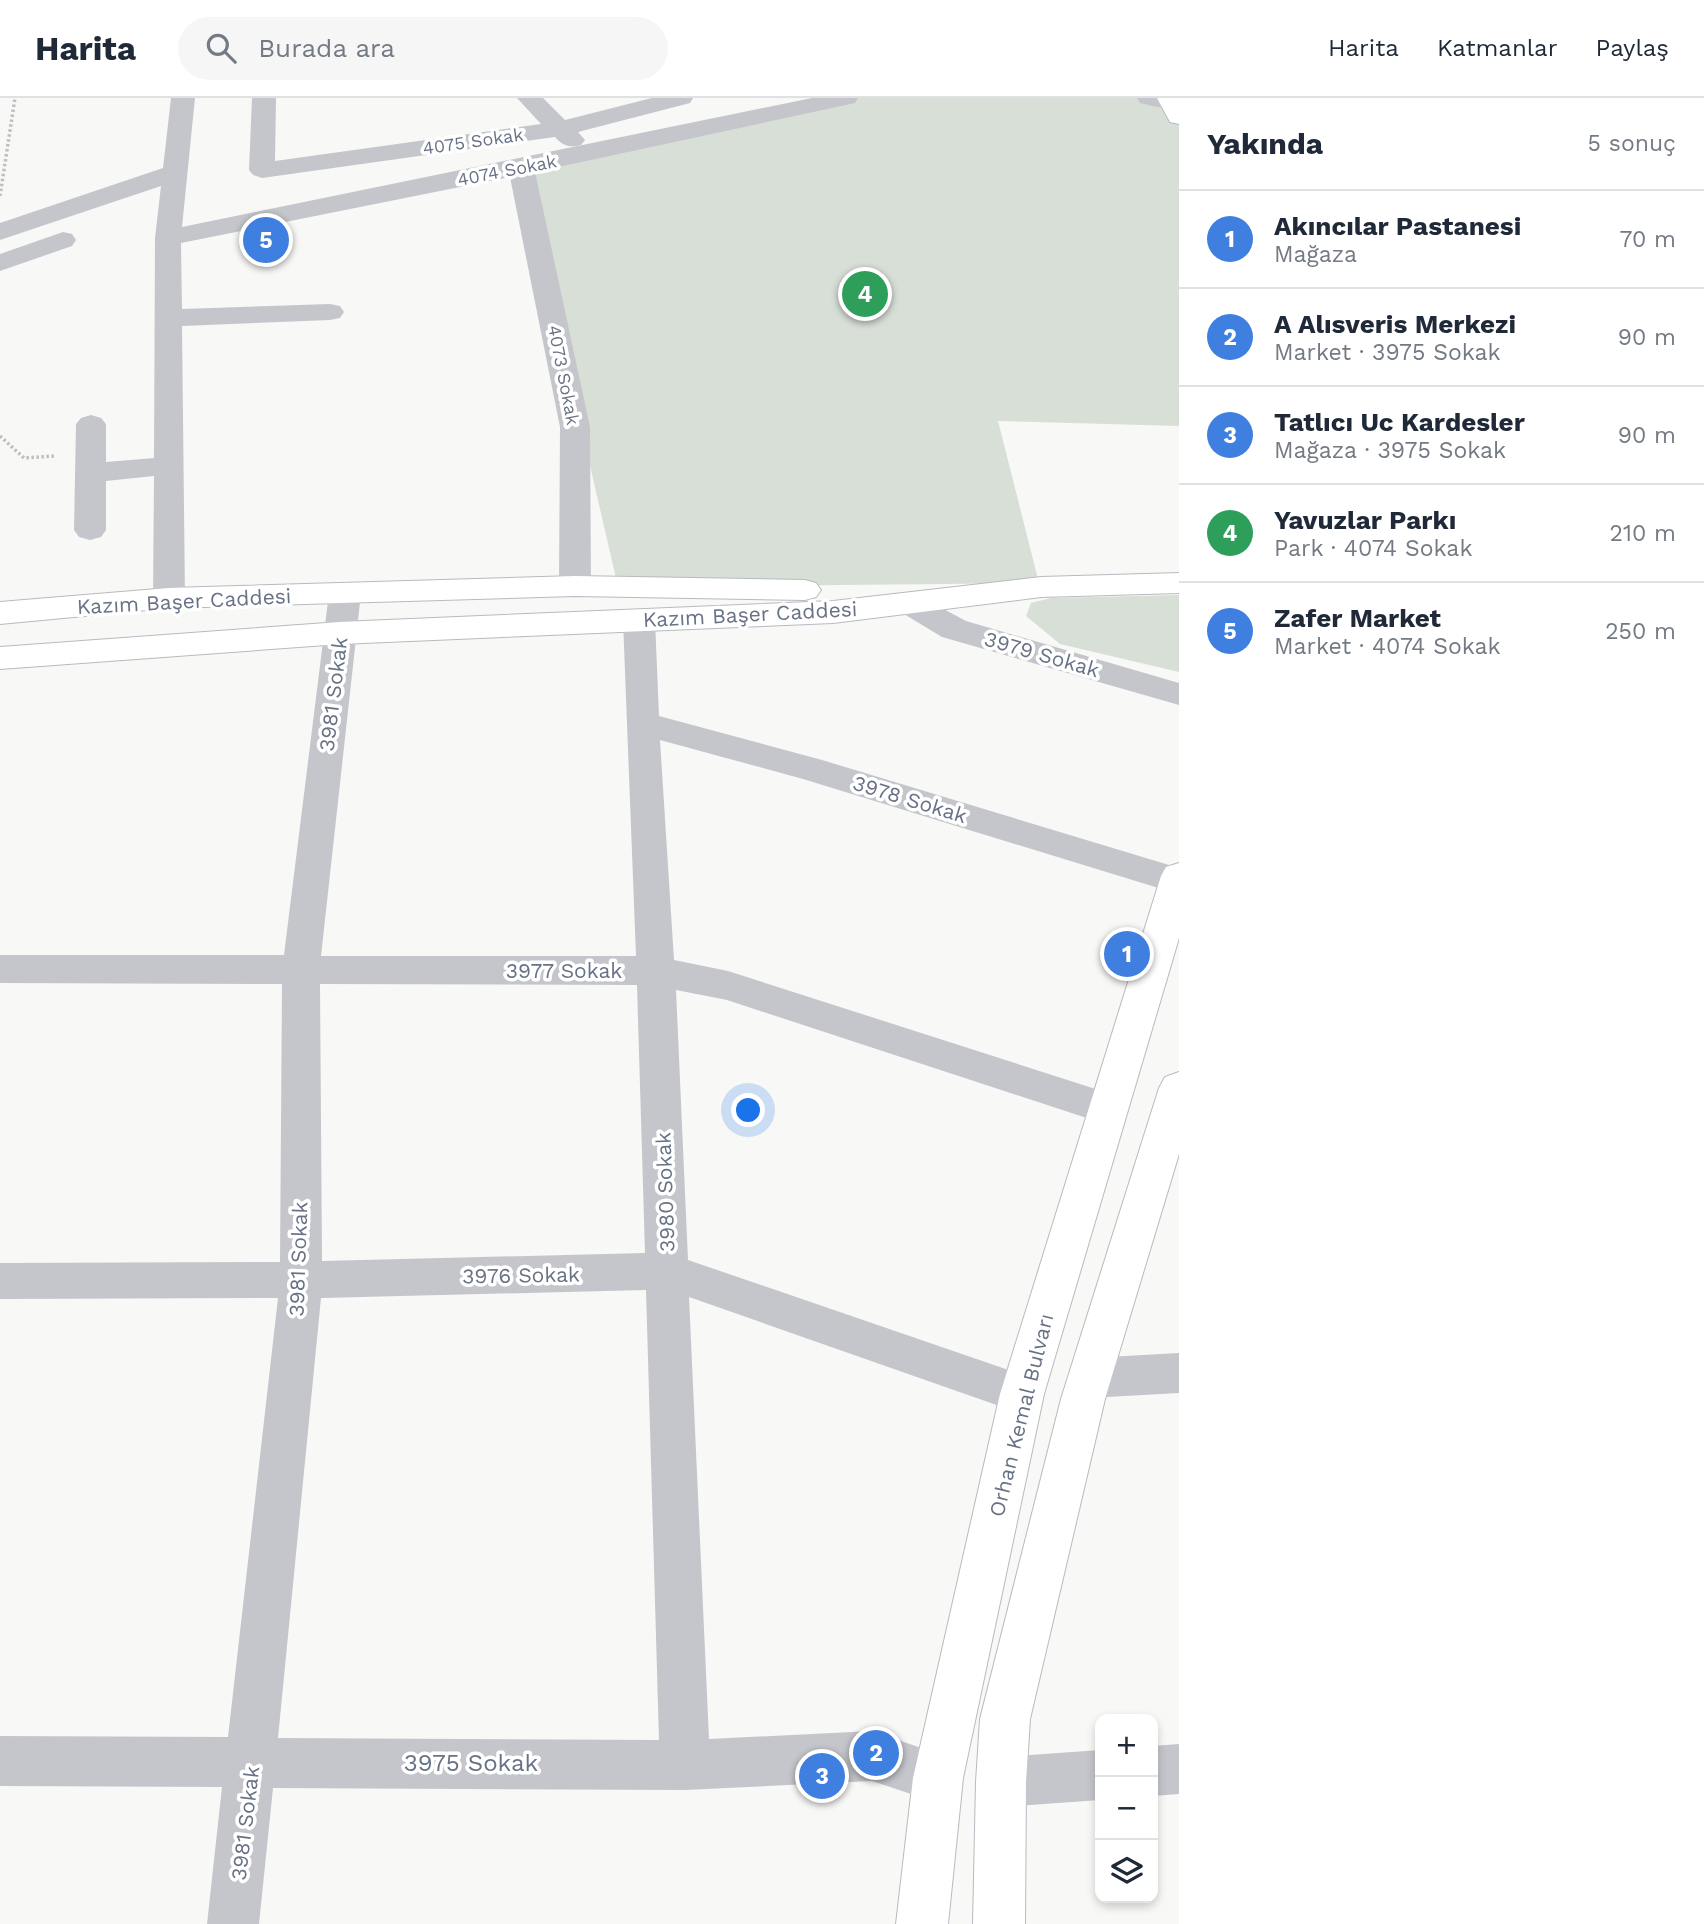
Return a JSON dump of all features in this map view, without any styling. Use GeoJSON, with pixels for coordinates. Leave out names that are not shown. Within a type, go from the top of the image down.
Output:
{"type":"FeatureCollection","features":[{"type":"Feature","properties":{"kind":"main road"},"geometry":{"type":"LineString","coordinates":[[875,606],[1041,587],[1179,583]]}},
{"type":"Feature","properties":{"kind":"main road","name":"Kazım Başer Caddesi"},"geometry":{"type":"LineString","coordinates":[[0,659],[343,613],[575,586],[820,590],[875,606]]}},
{"type":"Feature","properties":{"kind":"main road","name":"Kazım Başer Caddesi"},"geometry":{"type":"LineString","coordinates":[[0,613],[169,598],[343,613],[639,620],[833,612],[875,606]]}},
{"type":"Feature","properties":{"kind":"main road","name":"Orhan Kemal Bulvarı"},"geometry":{"type":"LineString","coordinates":[[922,1924],[938,1778],[1021,1394],[1178,879]]}},
{"type":"Feature","properties":{"kind":"main road"},"geometry":{"type":"LineString","coordinates":[[999,1924],[1001,1782],[1005,1719],[1089,1378],[1179,1088]]}},
{"type":"Feature","properties":{"kind":"street"},"geometry":{"type":"LineString","coordinates":[[169,598],[168,238],[183,98]]}},
{"type":"Feature","properties":{"kind":"street","name":"4075 Sokak"},"geometry":{"type":"LineString","coordinates":[[264,98],[262,170],[558,129],[681,98]]}},
{"type":"Feature","properties":{"kind":"street"},"geometry":{"type":"LineString","coordinates":[[529,98],[558,129],[589,153]]}},
{"type":"Feature","properties":{"kind":"street","name":"4074 Sokak"},"geometry":{"type":"LineString","coordinates":[[168,238],[846,98]]}},
{"type":"Feature","properties":{"kind":"street","name":"4073 Sokak"},"geometry":{"type":"LineString","coordinates":[[521,167],[575,427],[575,586]]}},
{"type":"Feature","properties":{"kind":"street"},"geometry":{"type":"LineString","coordinates":[[0,232],[176,172]]}},
{"type":"Feature","properties":{"kind":"street"},"geometry":{"type":"LineString","coordinates":[[0,263],[63,240]]}},
{"type":"Feature","properties":{"kind":"street"},"geometry":{"type":"LineString","coordinates":[[168,318],[330,312]]}},
{"type":"Feature","properties":{"kind":"street"},"geometry":{"type":"LineString","coordinates":[[90,530],[91,450],[169,466]]}},
{"type":"Feature","properties":{"kind":"street","name":"3979 Sokak"},"geometry":{"type":"LineString","coordinates":[[910,604],[954,629],[1179,694]]}},
{"type":"Feature","properties":{"kind":"street","name":"3981 Sokak"},"geometry":{"type":"LineString","coordinates":[[233,1924],[301,1280],[301,968],[343,613]]}},
{"type":"Feature","properties":{"kind":"street","name":"3980 Sokak"},"geometry":{"type":"LineString","coordinates":[[639,620],[656,971],[685,1765]]}},
{"type":"Feature","properties":{"kind":"street","name":"3978 Sokak"},"geometry":{"type":"LineString","coordinates":[[642,723],[810,769],[1178,879]]}},
{"type":"Feature","properties":{"kind":"street","name":"3977 Sokak"},"geometry":{"type":"LineString","coordinates":[[0,969],[656,971],[728,986],[1108,1109]]}},
{"type":"Feature","properties":{"kind":"street","name":"3976 Sokak"},"geometry":{"type":"LineString","coordinates":[[0,1281],[301,1280],[667,1271],[1021,1394]]}},
{"type":"Feature","properties":{"kind":"street"},"geometry":{"type":"LineString","coordinates":[[1089,1378],[1179,1373]]}},
{"type":"Feature","properties":{"kind":"street","name":"3975 Sokak"},"geometry":{"type":"LineString","coordinates":[[0,1761],[685,1765],[872,1756],[938,1778]]}},
{"type":"Feature","properties":{"kind":"street"},"geometry":{"type":"LineString","coordinates":[[1158,1771],[1179,1769]]}},
{"type":"Feature","properties":{"kind":"street"},"geometry":{"type":"LineString","coordinates":[[1001,1782],[1095,1775]]}},
{"type":"Feature","properties":{"kind":"path"},"geometry":{"type":"LineString","coordinates":[[0,196],[15,98]]}},
{"type":"Feature","properties":{"kind":"path"},"geometry":{"type":"LineString","coordinates":[[0,436],[24,458],[91,450]]}},
{"type":"Feature","properties":{"kind":"shaded area"},"geometry":{"type":"Polygon","coordinates":[[[844,98],[1169,98],[1179,121],[1179,426],[998,421],[1039,583],[618,587],[521,167],[844,98]]]}},
{"type":"Feature","properties":{"kind":"shaded area"},"geometry":{"type":"Polygon","coordinates":[[[1179,595],[1179,672],[1060,644],[1026,616],[1031,603],[1051,598],[1179,595]]]}},
{"type":"Feature","properties":{"kind":"place","name":"Zafer Market"},"geometry":{"type":"Point","coordinates":[266,240]}},
{"type":"Feature","properties":{"kind":"place","name":"Yavuzlar Parkı"},"geometry":{"type":"Point","coordinates":[865,294]}},
{"type":"Feature","properties":{"kind":"place","name":"Akıncılar Pastanesi"},"geometry":{"type":"Point","coordinates":[1127,954]}},
{"type":"Feature","properties":{"kind":"place","name":"A Alısveris Merkezi"},"geometry":{"type":"Point","coordinates":[876,1753]}},
{"type":"Feature","properties":{"kind":"place","name":"Tatlıcı Uc Kardesler"},"geometry":{"type":"Point","coordinates":[822,1776]}}]}
